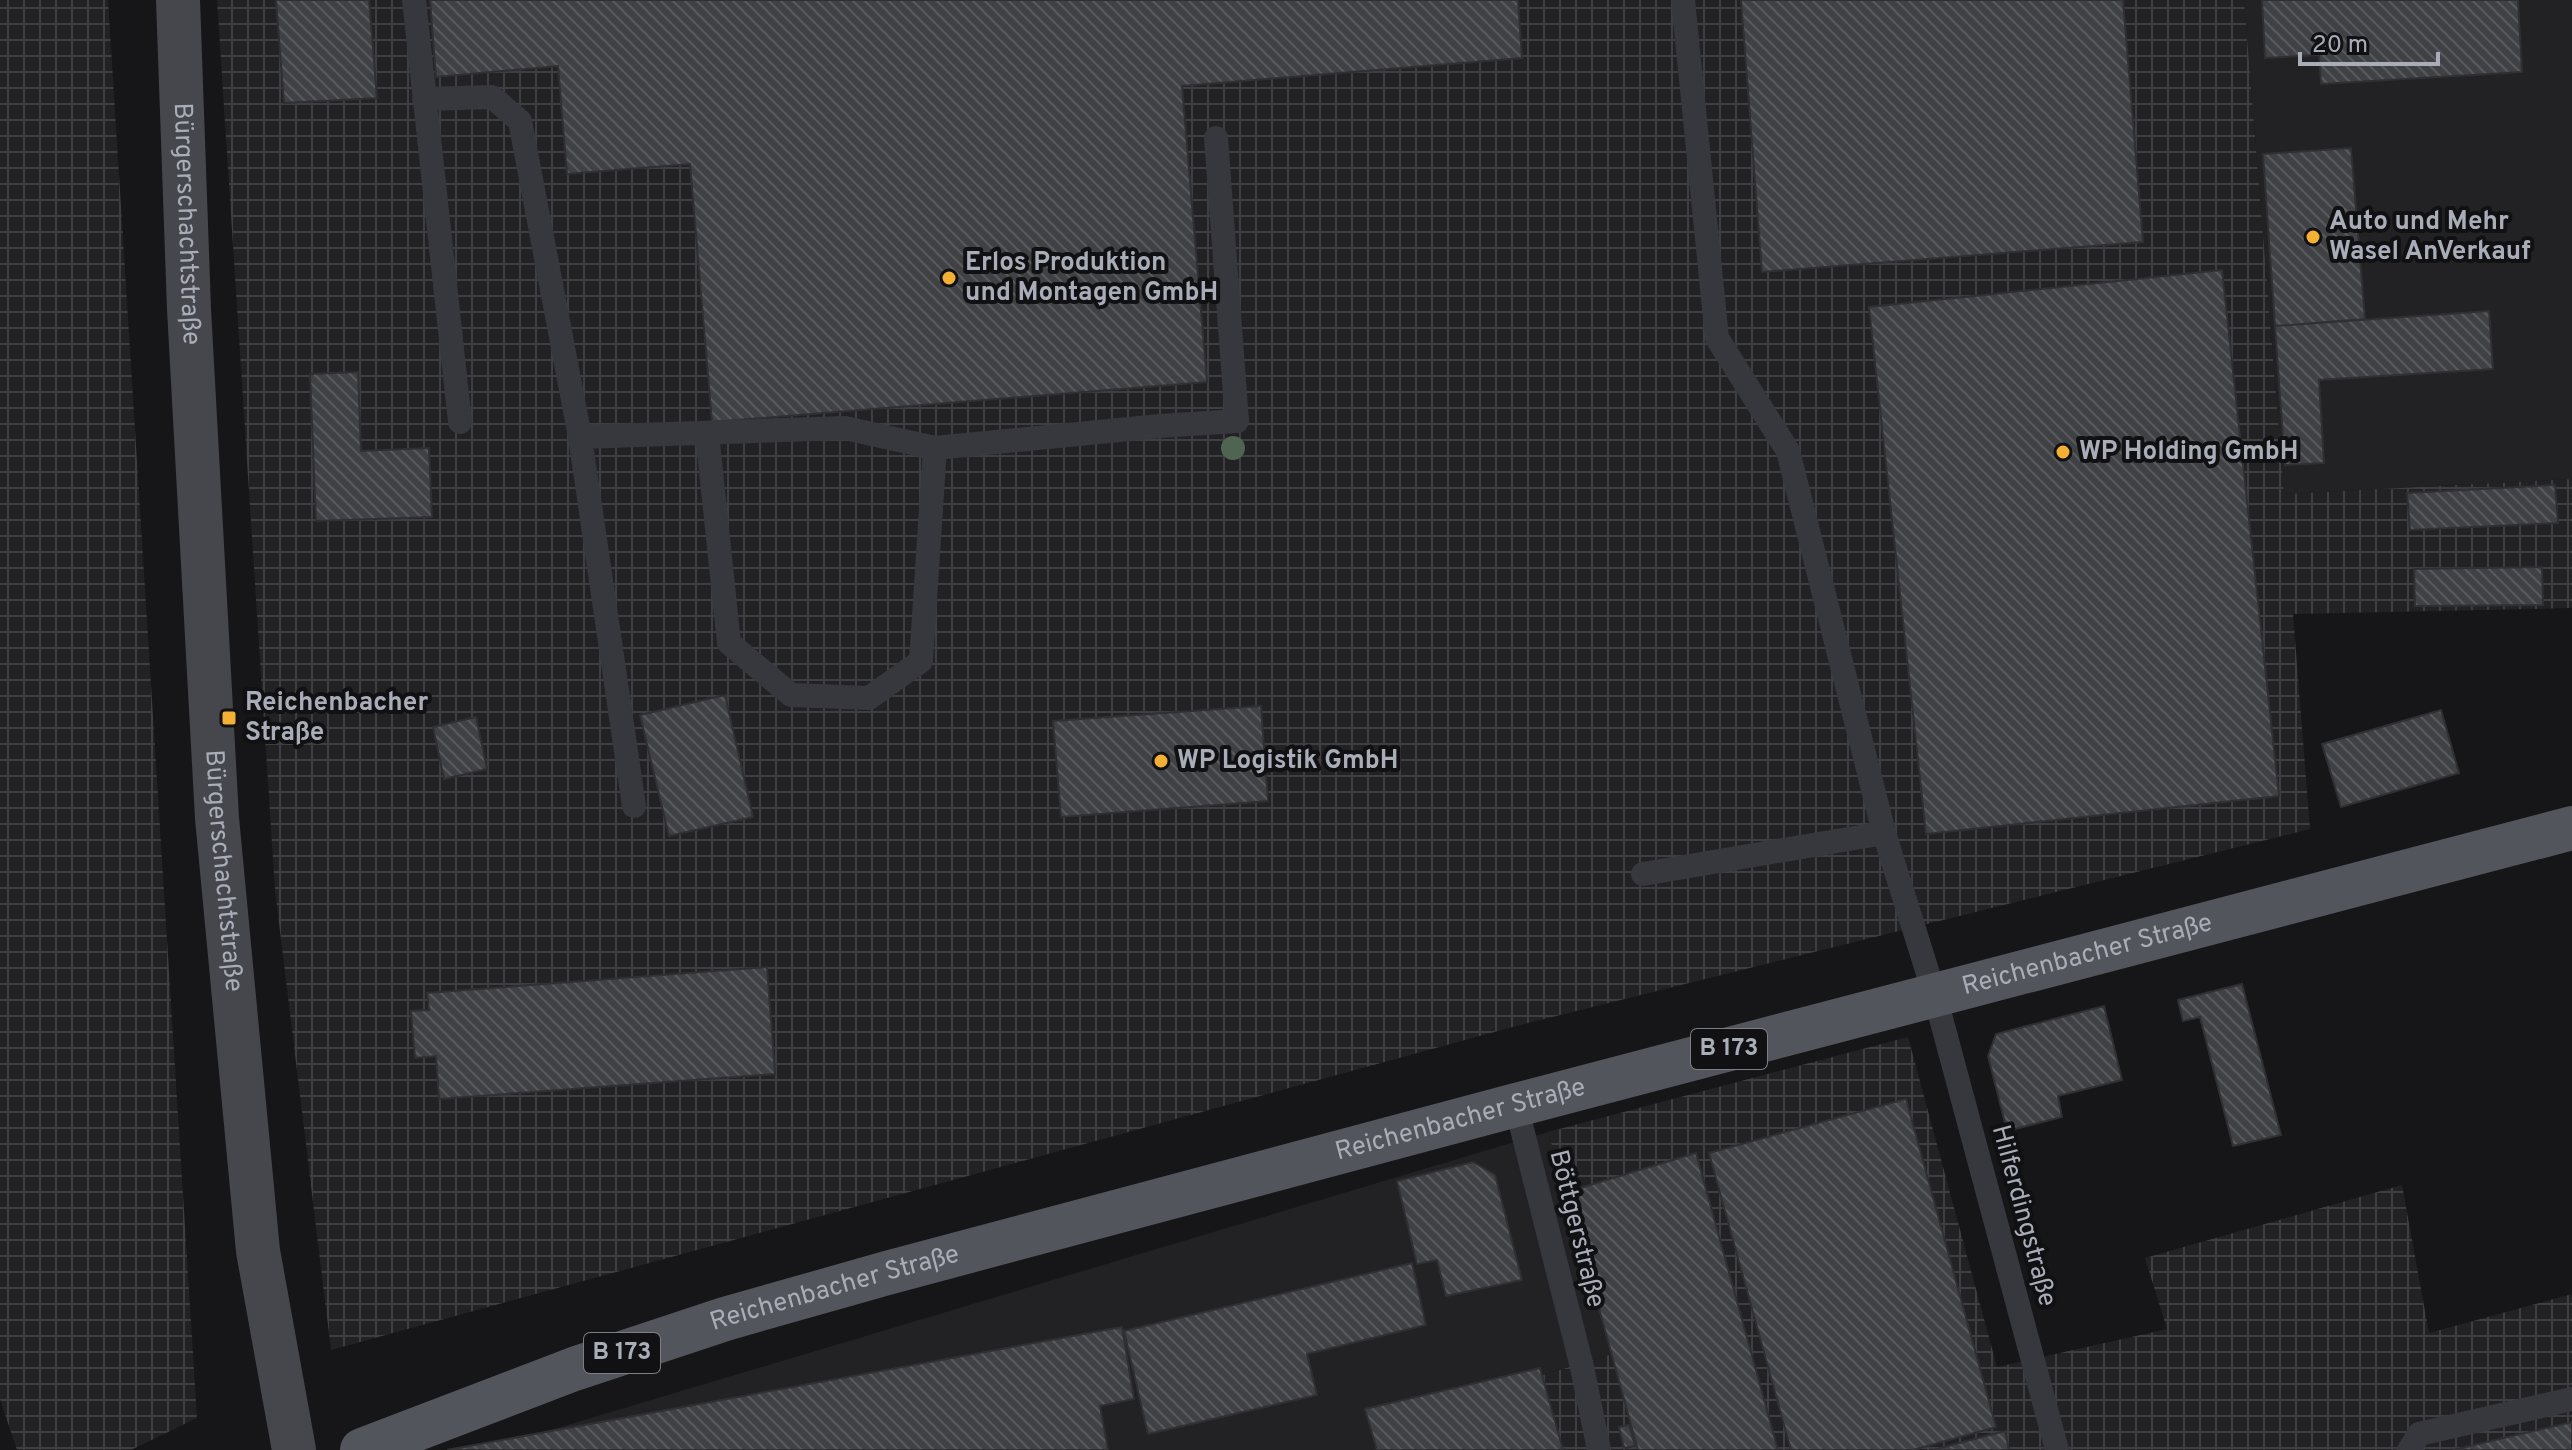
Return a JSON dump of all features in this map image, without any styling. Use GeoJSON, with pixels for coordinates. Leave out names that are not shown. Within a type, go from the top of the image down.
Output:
{"type":"FeatureCollection","features":[{"type":"Feature","properties":{"kind":"main road","name":"Bürgerschachtstraße"},"geometry":{"type":"LineString","coordinates":[[178,0],[189,309],[217,818],[258,1251],[294,1450]]}},
{"type":"Feature","properties":{"kind":"main road","name":"Reichenbacher Straße"},"geometry":{"type":"LineString","coordinates":[[362,1450],[574,1369],[725,1319],[1516,1105],[2572,828]]}},
{"type":"Feature","properties":{"kind":"lane"},"geometry":{"type":"LineString","coordinates":[[414,0],[460,422]]}},
{"type":"Feature","properties":{"kind":"lane","name":"Hilferdingstraße"},"geometry":{"type":"LineString","coordinates":[[1683,0],[1717,338],[1788,451],[1884,833],[1935,996],[2057,1450]]}},
{"type":"Feature","properties":{"kind":"lane"},"geometry":{"type":"LineString","coordinates":[[424,99],[492,97],[520,121],[580,437],[634,806]]}},
{"type":"Feature","properties":{"kind":"lane"},"geometry":{"type":"LineString","coordinates":[[580,437],[845,428],[935,448],[1237,421],[1216,138]]}},
{"type":"Feature","properties":{"kind":"lane"},"geometry":{"type":"LineString","coordinates":[[707,433],[729,643],[791,695],[869,698],[921,661],[935,448]]}},
{"type":"Feature","properties":{"kind":"lane"},"geometry":{"type":"LineString","coordinates":[[1643,874],[1884,833]]}},
{"type":"Feature","properties":{"kind":"lane","name":"Böttgerstraße"},"geometry":{"type":"LineString","coordinates":[[1516,1105],[1582,1367],[1599,1450]]}},
{"type":"Feature","properties":{"kind":"lane"},"geometry":{"type":"LineString","coordinates":[[2409,1450],[2419,1434],[2572,1399]]}},
{"type":"Feature","properties":{"kind":"shaded area"},"geometry":{"type":"Polygon","coordinates":[[[0,0],[108,0],[197,1418],[131,1450],[17,1450],[0,1399],[0,0]]]}},
{"type":"Feature","properties":{"kind":"shaded area"},"geometry":{"type":"Polygon","coordinates":[[[217,0],[2244,0],[2284,494],[2572,479],[2572,608],[2293,614],[2310,829],[1520,1025],[331,1350],[275,890],[217,0]]]}},
{"type":"Feature","properties":{"kind":"shaded area"},"geometry":{"type":"Polygon","coordinates":[[[2244,0],[2572,0],[2572,479],[2284,494],[2244,0]]]}},
{"type":"Feature","properties":{"kind":"shaded area"},"geometry":{"type":"Polygon","coordinates":[[[1908,1037],[1997,1367],[2167,1329],[2145,1258],[2402,1185],[2429,1333],[2572,1294],[2572,1450],[1376,1450],[1365,1409],[1540,1368],[1543,1375],[1612,1354],[1548,1132],[1908,1037]]]}},
{"type":"Feature","properties":{"kind":"shaded area"},"geometry":{"type":"Polygon","coordinates":[[[1548,1132],[1612,1354],[1542,1375],[1540,1368],[1365,1409],[1376,1450],[484,1450],[1548,1132]]]}},
{"type":"Feature","properties":{"kind":"building"},"geometry":{"type":"Polygon","coordinates":[[[276,0],[369,0],[377,98],[284,103],[276,0]]]}},
{"type":"Feature","properties":{"kind":"building","name":"Erlos Produktion und Montagen GmbH"},"geometry":{"type":"Polygon","coordinates":[[[430,0],[1518,0],[1522,58],[1182,86],[1207,382],[712,422],[690,164],[567,174],[558,66],[436,77],[430,0]]]}},
{"type":"Feature","properties":{"kind":"building"},"geometry":{"type":"Polygon","coordinates":[[[1741,0],[2123,0],[2143,242],[1762,272],[1741,0]]]}},
{"type":"Feature","properties":{"kind":"building"},"geometry":{"type":"Polygon","coordinates":[[[2262,0],[2518,0],[2522,72],[2321,84],[2319,55],[2265,58],[2262,0]]]}},
{"type":"Feature","properties":{"kind":"building","name":"Auto und Mehr Wasel AnVerkauf"},"geometry":{"type":"Polygon","coordinates":[[[2351,148],[2365,319],[2275,326],[2263,154],[2351,148]]]}},
{"type":"Feature","properties":{"kind":"building","name":"WP Holding GmbH"},"geometry":{"type":"Polygon","coordinates":[[[2222,270],[2279,796],[1926,834],[1869,307],[2222,270]]]}},
{"type":"Feature","properties":{"kind":"building"},"geometry":{"type":"Polygon","coordinates":[[[2489,311],[2493,369],[2319,380],[2324,463],[2285,465],[2275,326],[2489,311]]]}},
{"type":"Feature","properties":{"kind":"building"},"geometry":{"type":"Polygon","coordinates":[[[358,372],[361,451],[429,448],[432,517],[316,521],[310,374],[358,372]]]}},
{"type":"Feature","properties":{"kind":"building"},"geometry":{"type":"Polygon","coordinates":[[[2555,485],[2558,523],[2410,530],[2407,493],[2555,485]]]}},
{"type":"Feature","properties":{"kind":"building"},"geometry":{"type":"Polygon","coordinates":[[[2542,567],[2543,605],[2415,606],[2414,569],[2542,567]]]}},
{"type":"Feature","properties":{"kind":"building"},"geometry":{"type":"Polygon","coordinates":[[[725,695],[753,817],[669,836],[640,715],[725,695]]]}},
{"type":"Feature","properties":{"kind":"building","name":"WP Logistik GmbH"},"geometry":{"type":"Polygon","coordinates":[[[1261,706],[1268,801],[1061,817],[1053,721],[1261,706]]]}},
{"type":"Feature","properties":{"kind":"building"},"geometry":{"type":"Polygon","coordinates":[[[2441,710],[2459,773],[2341,807],[2322,744],[2441,710]]]}},
{"type":"Feature","properties":{"kind":"building"},"geometry":{"type":"Polygon","coordinates":[[[476,717],[487,769],[444,779],[433,727],[476,717]]]}},
{"type":"Feature","properties":{"kind":"building"},"geometry":{"type":"Polygon","coordinates":[[[767,967],[775,1074],[439,1099],[436,1056],[415,1058],[411,1011],[429,1010],[427,993],[767,967]]]}},
{"type":"Feature","properties":{"kind":"building"},"geometry":{"type":"Polygon","coordinates":[[[2242,984],[2281,1135],[2233,1146],[2200,1017],[2183,1021],[2178,1000],[2242,984]]]}},
{"type":"Feature","properties":{"kind":"building"},"geometry":{"type":"Polygon","coordinates":[[[2104,1006],[2122,1080],[2058,1096],[2062,1117],[2007,1131],[1988,1056],[1996,1034],[2104,1006]]]}},
{"type":"Feature","properties":{"kind":"building"},"geometry":{"type":"Polygon","coordinates":[[[1906,1099],[1996,1427],[1913,1450],[1791,1450],[1709,1153],[1906,1099]]]}},
{"type":"Feature","properties":{"kind":"building"},"geometry":{"type":"Polygon","coordinates":[[[1696,1153],[1778,1450],[1638,1450],[1567,1192],[1696,1153]]]}},
{"type":"Feature","properties":{"kind":"building"},"geometry":{"type":"Polygon","coordinates":[[[1473,1162],[1495,1175],[1522,1280],[1446,1296],[1437,1260],[1417,1264],[1397,1181],[1473,1162]]]}},
{"type":"Feature","properties":{"kind":"building"},"geometry":{"type":"Polygon","coordinates":[[[1412,1263],[1426,1325],[1307,1354],[1317,1395],[1148,1434],[1124,1331],[1412,1263]]]}},
{"type":"Feature","properties":{"kind":"building"},"geometry":{"type":"Polygon","coordinates":[[[1122,1327],[1134,1399],[1100,1406],[1108,1450],[447,1450],[1122,1327]]]}},
{"type":"Feature","properties":{"kind":"building"},"geometry":{"type":"Polygon","coordinates":[[[1540,1368],[1563,1450],[1377,1450],[1365,1409],[1540,1368]]]}},
{"type":"Feature","properties":{"kind":"building"},"geometry":{"type":"Polygon","coordinates":[[[2572,1422],[2572,1450],[2453,1450],[2572,1422]]]}},
{"type":"Feature","properties":{"kind":"building"},"geometry":{"type":"Polygon","coordinates":[[[1629,1425],[1635,1446],[1624,1448],[1619,1427],[1629,1425]]]}},
{"type":"Feature","properties":{"kind":"building"},"geometry":{"type":"Polygon","coordinates":[[[2005,1431],[2009,1450],[1933,1450],[2005,1431]]]}},
{"type":"Feature","properties":{"kind":"place","name":"Auto und Mehr Wasel AnVerkauf"},"geometry":{"type":"Point","coordinates":[2313,237]}},
{"type":"Feature","properties":{"kind":"place","name":"Erlos Produktion und Montagen GmbH"},"geometry":{"type":"Point","coordinates":[949,278]}},
{"type":"Feature","properties":{"kind":"place","name":"WP Holding GmbH"},"geometry":{"type":"Point","coordinates":[2063,452]}},
{"type":"Feature","properties":{"kind":"place","name":"Reichenbacher Straße"},"geometry":{"type":"Point","coordinates":[229,718]}},
{"type":"Feature","properties":{"kind":"place","name":"WP Logistik GmbH"},"geometry":{"type":"Point","coordinates":[1161,761]}}]}
